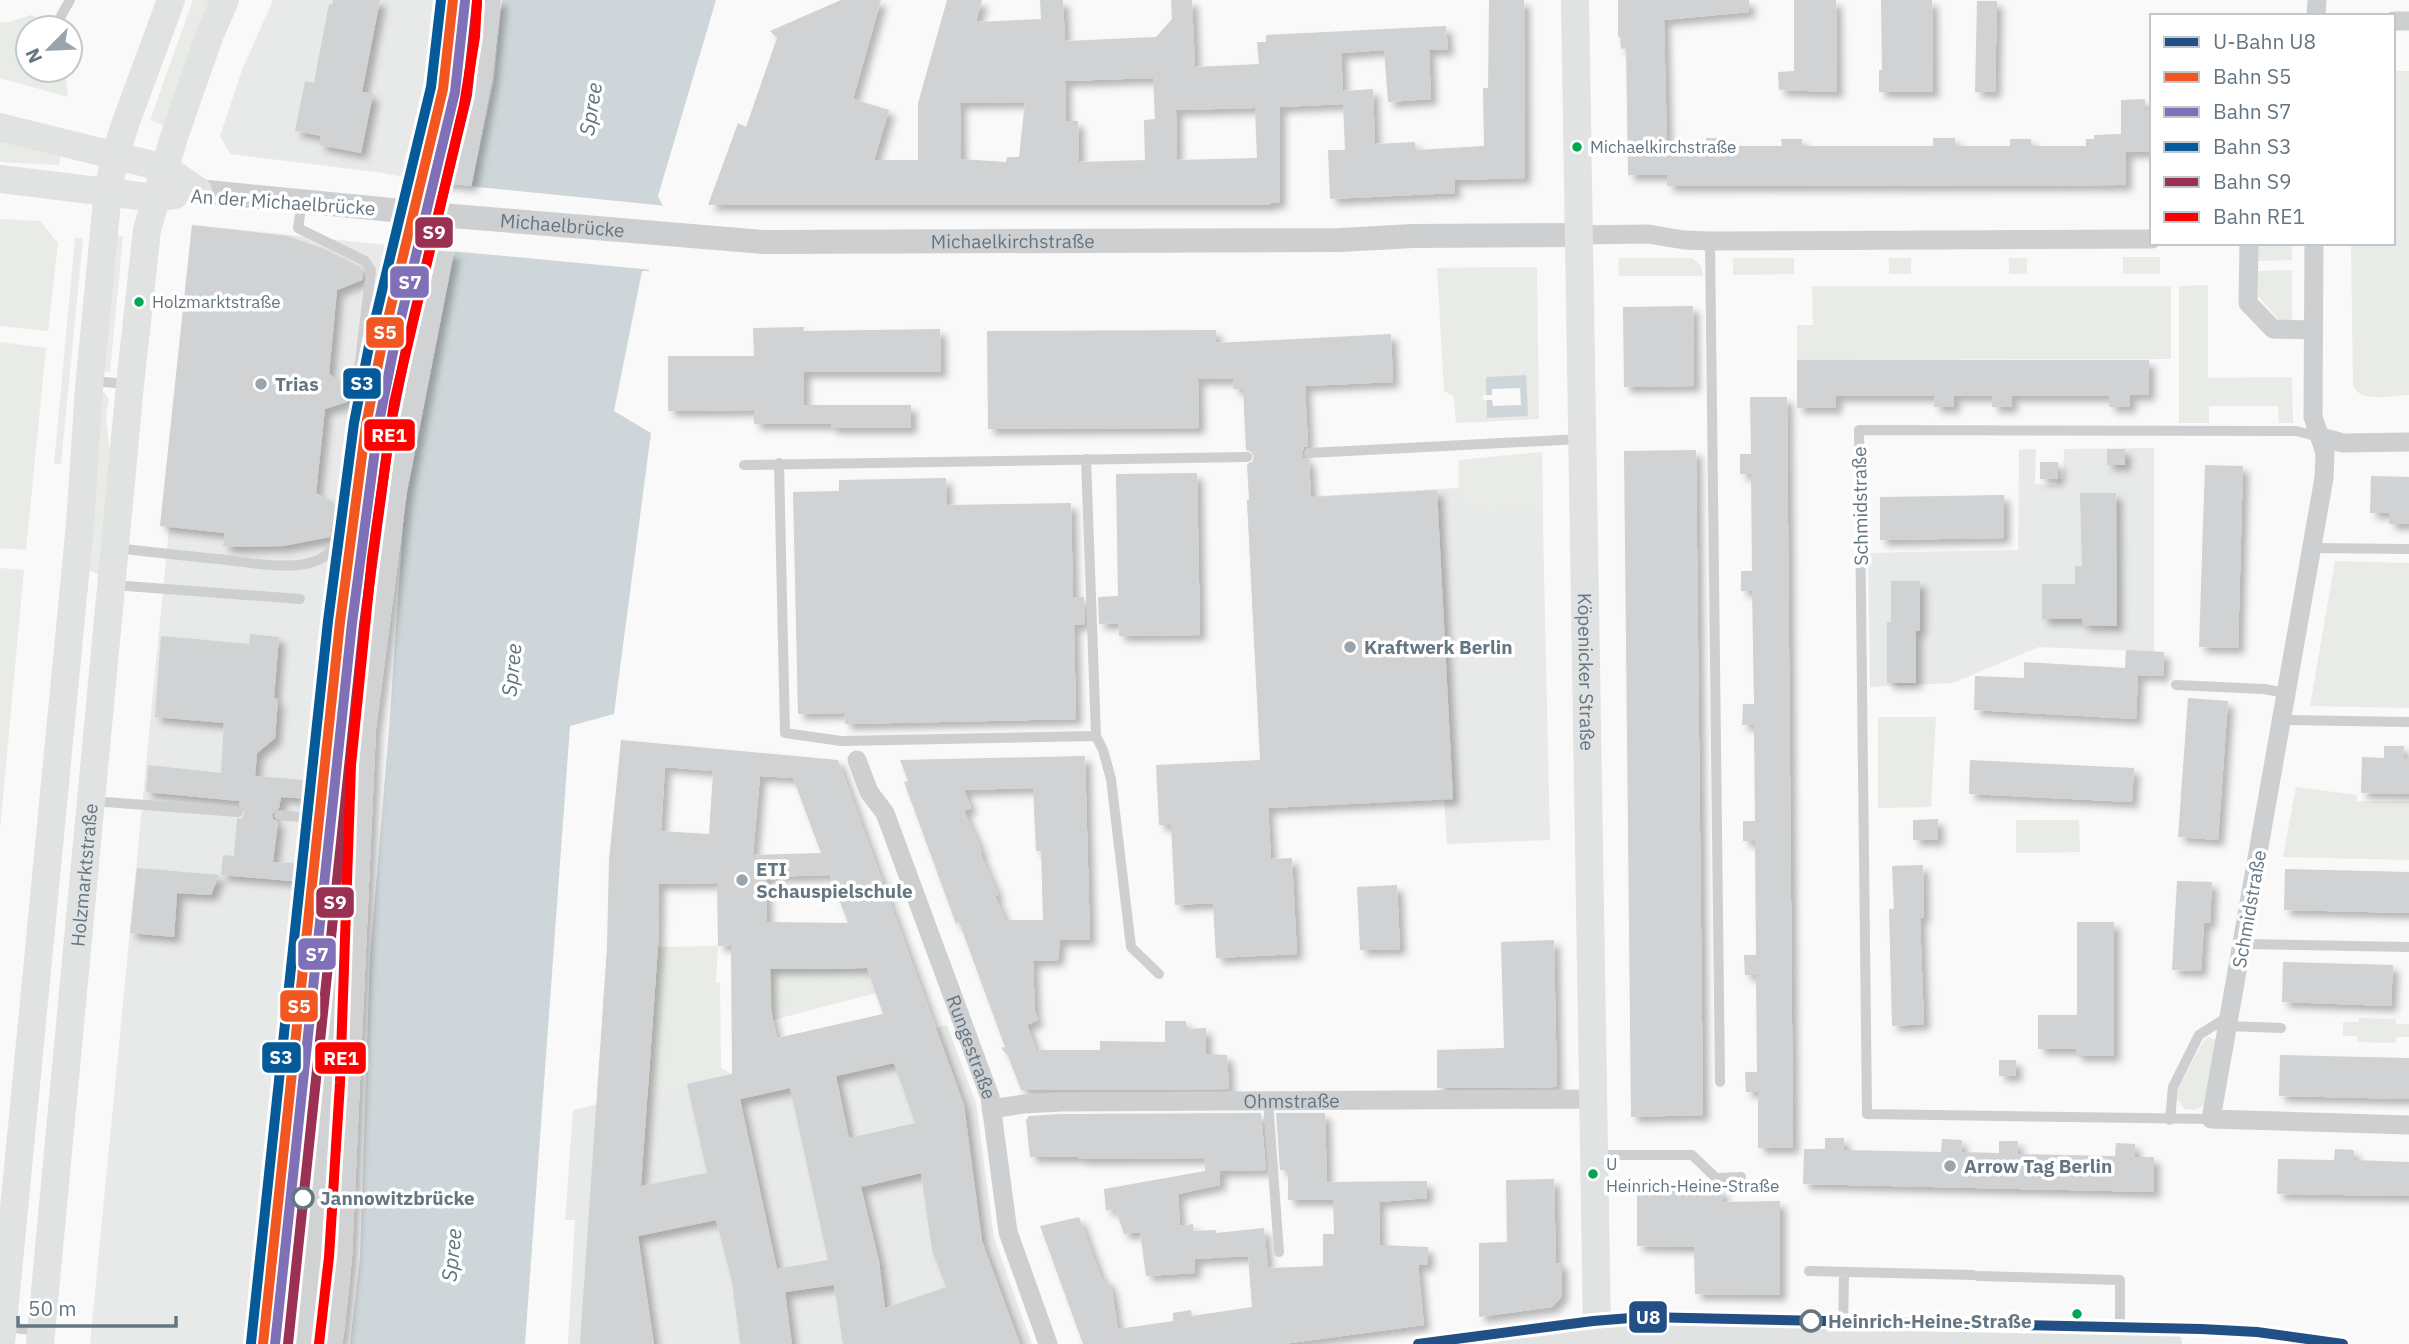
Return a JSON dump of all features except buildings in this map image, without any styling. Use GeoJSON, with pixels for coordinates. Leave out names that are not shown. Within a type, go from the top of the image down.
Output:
{"type":"FeatureCollection","features":[{"type":"Feature","properties":{"kind":"main road","name":"Holzmarktstraße"},"geometry":{"type":"LineString","coordinates":[[1,1335],[80,524],[89,381],[108,191],[115,156],[171,0]]}},
{"type":"Feature","properties":{"kind":"main road","name":"Holzmarktstraße"},"geometry":{"type":"LineString","coordinates":[[41,1338],[130,385],[146,244],[155,198],[210,34],[225,0]]}},
{"type":"Feature","properties":{"kind":"main road","name":"Köpenicker Straße"},"geometry":{"type":"LineString","coordinates":[[1575,0],[1597,1338]]}},
{"type":"Feature","properties":{"kind":"main road"},"geometry":{"type":"LineString","coordinates":[[0,127],[165,168],[198,191]]}},
{"type":"Feature","properties":{"kind":"main road","name":"An der Michaelbrücke"},"geometry":{"type":"LineString","coordinates":[[0,179],[155,198],[198,191]]}},
{"type":"Feature","properties":{"kind":"main road"},"geometry":{"type":"LineString","coordinates":[[1464,1344],[1597,1338],[1843,1336],[2168,1344]]}},
{"type":"Feature","properties":{"kind":"street","name":"An der Michaelbrücke"},"geometry":{"type":"LineString","coordinates":[[198,191],[453,216]]}},
{"type":"Feature","properties":{"kind":"street","name":"Michaelbrücke"},"geometry":{"type":"LineString","coordinates":[[453,216],[671,233]]}},
{"type":"Feature","properties":{"kind":"street","name":"Michaelkirchstraße"},"geometry":{"type":"LineString","coordinates":[[671,233],[764,242],[1340,240],[1413,236],[1579,234],[1648,234],[1684,240],[2150,239]]}},
{"type":"Feature","properties":{"kind":"street"},"geometry":{"type":"LineString","coordinates":[[2249,245],[2248,303],[2273,329],[2313,330]]}},
{"type":"Feature","properties":{"kind":"street"},"geometry":{"type":"LineString","coordinates":[[2314,245],[2313,417],[2321,437],[2343,443],[2409,442]]}},
{"type":"Feature","properties":{"kind":"street","name":"Schmidstraße"},"geometry":{"type":"LineString","coordinates":[[2211,1119],[2312,548],[2323,478],[2325,453],[2321,437]]}},
{"type":"Feature","properties":{"kind":"street","name":"Rungestraße"},"geometry":{"type":"LineString","coordinates":[[858,750],[869,792],[885,813],[990,1097],[1008,1232],[1048,1344]]}},
{"type":"Feature","properties":{"kind":"street","name":"Ohmstraße"},"geometry":{"type":"LineString","coordinates":[[991,1109],[1062,1102],[1592,1099]]}},
{"type":"Feature","properties":{"kind":"street"},"geometry":{"type":"LineString","coordinates":[[2211,1119],[2409,1125]]}},
{"type":"Feature","properties":{"kind":"lane"},"geometry":{"type":"LineString","coordinates":[[116,548],[257,564],[298,564],[314,562],[327,555],[335,546],[339,534],[371,270],[365,261],[298,228],[302,202]]}},
{"type":"Feature","properties":{"kind":"lane"},"geometry":{"type":"LineString","coordinates":[[1710,240],[1720,1082]]}},
{"type":"Feature","properties":{"kind":"lane"},"geometry":{"type":"LineString","coordinates":[[89,381],[130,385]]}},
{"type":"Feature","properties":{"kind":"lane","name":"Schmidstraße"},"geometry":{"type":"LineString","coordinates":[[2170,1120],[1867,1114],[1859,430],[2296,431],[2321,437]]}},
{"type":"Feature","properties":{"kind":"lane"},"geometry":{"type":"LineString","coordinates":[[1309,453],[1582,439]]}},
{"type":"Feature","properties":{"kind":"lane"},"geometry":{"type":"LineString","coordinates":[[744,465],[1247,457]]}},
{"type":"Feature","properties":{"kind":"lane"},"geometry":{"type":"LineString","coordinates":[[1086,459],[1096,736],[1111,779],[1131,947],[1159,974]]}},
{"type":"Feature","properties":{"kind":"lane"},"geometry":{"type":"LineString","coordinates":[[779,464],[785,733],[841,741],[858,750],[1096,736]]}},
{"type":"Feature","properties":{"kind":"lane"},"geometry":{"type":"LineString","coordinates":[[2312,548],[2409,549]]}},
{"type":"Feature","properties":{"kind":"lane"},"geometry":{"type":"LineString","coordinates":[[113,585],[300,599]]}},
{"type":"Feature","properties":{"kind":"lane"},"geometry":{"type":"LineString","coordinates":[[2175,685],[2286,692]]}},
{"type":"Feature","properties":{"kind":"lane"},"geometry":{"type":"LineString","coordinates":[[2281,720],[2409,722]]}},
{"type":"Feature","properties":{"kind":"lane"},"geometry":{"type":"LineString","coordinates":[[91,801],[238,812]]}},
{"type":"Feature","properties":{"kind":"lane"},"geometry":{"type":"LineString","coordinates":[[279,815],[300,817]]}},
{"type":"Feature","properties":{"kind":"lane"},"geometry":{"type":"LineString","coordinates":[[2243,944],[2409,947]]}},
{"type":"Feature","properties":{"kind":"lane"},"geometry":{"type":"LineString","coordinates":[[2211,1119],[2170,1120],[2173,1087],[2199,1035],[2229,1021],[2281,1028]]}},
{"type":"Feature","properties":{"kind":"lane"},"geometry":{"type":"LineString","coordinates":[[1268,1101],[1279,1252]]}},
{"type":"Feature","properties":{"kind":"lane"},"geometry":{"type":"LineString","coordinates":[[1593,1155],[1692,1155],[1716,1178],[1741,1177]]}},
{"type":"Feature","properties":{"kind":"lane"},"geometry":{"type":"LineString","coordinates":[[1809,1271],[2120,1280],[2119,1343]]}},
{"type":"Feature","properties":{"kind":"lane"},"geometry":{"type":"LineString","coordinates":[[1843,1336],[1844,1272]]}},
{"type":"Feature","properties":{"kind":"lane"},"geometry":{"type":"LineString","coordinates":[[1,1335],[41,1338]]}},
{"type":"Feature","properties":{"kind":"shaded area"},"geometry":{"type":"Polygon","coordinates":[[[193,0],[214,0],[165,126],[150,120],[193,0]]]}},
{"type":"Feature","properties":{"kind":"shaded area"},"geometry":{"type":"Polygon","coordinates":[[[273,0],[499,0],[412,179],[384,173],[230,154],[220,136],[242,70],[273,0]]]}},
{"type":"Feature","properties":{"kind":"shaded area"},"geometry":{"type":"Polygon","coordinates":[[[14,20],[14,82],[0,78],[0,22],[14,20]]]}},
{"type":"Feature","properties":{"kind":"shaded area"},"geometry":{"type":"Polygon","coordinates":[[[2395,71],[2409,71],[2409,395],[2369,397],[2356,391],[2353,385],[2351,245],[2395,245],[2395,71]]]}},
{"type":"Feature","properties":{"kind":"shaded area"},"geometry":{"type":"Polygon","coordinates":[[[21,84],[67,84],[68,97],[21,84]]]}},
{"type":"Feature","properties":{"kind":"shaded area"},"geometry":{"type":"Polygon","coordinates":[[[0,137],[61,153],[59,165],[0,162],[0,137]]]}},
{"type":"Feature","properties":{"kind":"shaded area"},"geometry":{"type":"Polygon","coordinates":[[[0,219],[40,221],[58,243],[48,331],[0,326],[0,219]]]}},
{"type":"Feature","properties":{"kind":"shaded area"},"geometry":{"type":"Polygon","coordinates":[[[192,225],[397,246],[360,409],[332,612],[255,1344],[90,1344],[169,528],[160,526],[192,225]]]}},
{"type":"Feature","properties":{"kind":"shaded area"},"geometry":{"type":"Polygon","coordinates":[[[116,235],[123,236],[110,372],[102,371],[116,235]]]}},
{"type":"Feature","properties":{"kind":"shaded area"},"geometry":{"type":"Polygon","coordinates":[[[75,238],[83,238],[61,464],[54,464],[75,238]]]}},
{"type":"Feature","properties":{"kind":"shaded area"},"geometry":{"type":"Polygon","coordinates":[[[2258,245],[2292,245],[2292,260],[2258,261],[2258,245]]]}},
{"type":"Feature","properties":{"kind":"shaded area"},"geometry":{"type":"Polygon","coordinates":[[[2123,257],[2160,257],[2160,274],[2123,274],[2123,257]]]}},
{"type":"Feature","properties":{"kind":"shaded area"},"geometry":{"type":"Polygon","coordinates":[[[1619,258],[1692,258],[1701,266],[1703,276],[1618,276],[1619,258]]]}},
{"type":"Feature","properties":{"kind":"shaded area"},"geometry":{"type":"Polygon","coordinates":[[[1733,258],[1794,258],[1794,274],[1733,275],[1733,258]]]}},
{"type":"Feature","properties":{"kind":"shaded area"},"geometry":{"type":"Polygon","coordinates":[[[1889,258],[1911,258],[1911,274],[1889,274],[1889,258]]]}},
{"type":"Feature","properties":{"kind":"shaded area"},"geometry":{"type":"Polygon","coordinates":[[[2009,258],[2027,258],[2027,274],[2009,274],[2009,258]]]}},
{"type":"Feature","properties":{"kind":"shaded area"},"geometry":{"type":"Polygon","coordinates":[[[1537,267],[1539,419],[1456,423],[1454,397],[1444,391],[1437,268],[1537,267]]]}},
{"type":"Feature","properties":{"kind":"shaded area"},"geometry":{"type":"Polygon","coordinates":[[[2292,270],[2292,320],[2279,320],[2258,296],[2258,271],[2292,270]]]}},
{"type":"Feature","properties":{"kind":"shaded area"},"geometry":{"type":"Polygon","coordinates":[[[2208,285],[2208,378],[2292,377],[2293,423],[2279,423],[2278,406],[2209,406],[2209,423],[2179,423],[2179,286],[2208,285]]]}},
{"type":"Feature","properties":{"kind":"shaded area"},"geometry":{"type":"Polygon","coordinates":[[[1812,286],[2171,286],[2171,359],[1797,360],[1797,325],[1813,325],[1812,286]]]}},
{"type":"Feature","properties":{"kind":"shaded area"},"geometry":{"type":"Polygon","coordinates":[[[0,342],[46,348],[26,550],[0,548],[0,342]]]}},
{"type":"Feature","properties":{"kind":"shaded area"},"geometry":{"type":"Polygon","coordinates":[[[104,392],[109,399],[106,418],[110,454],[102,576],[87,569],[101,393],[104,392]]]}},
{"type":"Feature","properties":{"kind":"shaded area"},"geometry":{"type":"Polygon","coordinates":[[[2154,448],[2154,652],[2039,647],[1953,683],[1870,687],[1868,553],[2018,550],[2019,450],[2036,449],[2035,484],[2056,485],[2058,479],[2063,479],[2064,449],[2154,448]]]}},
{"type":"Feature","properties":{"kind":"shaded area"},"geometry":{"type":"Polygon","coordinates":[[[1542,452],[1543,508],[1488,512],[1477,511],[1463,504],[1459,489],[1459,460],[1542,452]]]}},
{"type":"Feature","properties":{"kind":"shaded area","name":"Kraftwerk Berlin"},"geometry":{"type":"Polygon","coordinates":[[[1542,483],[1550,840],[1447,844],[1444,800],[1263,808],[1247,500],[1542,483]]]}},
{"type":"Feature","properties":{"kind":"shaded area"},"geometry":{"type":"Polygon","coordinates":[[[2335,561],[2409,563],[2409,708],[2310,706],[2335,561]]]}},
{"type":"Feature","properties":{"kind":"shaded area"},"geometry":{"type":"Polygon","coordinates":[[[0,568],[24,570],[0,829],[0,568]]]}},
{"type":"Feature","properties":{"kind":"shaded area"},"geometry":{"type":"Polygon","coordinates":[[[1878,717],[1936,717],[1931,807],[1878,808],[1878,717]]]}},
{"type":"Feature","properties":{"kind":"shaded area"},"geometry":{"type":"Polygon","coordinates":[[[2296,787],[2357,795],[2357,801],[2409,801],[2409,860],[2283,857],[2296,787]]]}},
{"type":"Feature","properties":{"kind":"shaded area"},"geometry":{"type":"Polygon","coordinates":[[[2016,820],[2079,820],[2080,852],[2016,853],[2016,820]]]}},
{"type":"Feature","properties":{"kind":"shaded area"},"geometry":{"type":"Polygon","coordinates":[[[718,946],[716,982],[720,983],[721,1068],[732,1074],[648,1093],[658,947],[718,946]]]}},
{"type":"Feature","properties":{"kind":"shaded area"},"geometry":{"type":"Polygon","coordinates":[[[866,966],[876,993],[773,1020],[770,969],[855,969],[866,966]]]}},
{"type":"Feature","properties":{"kind":"shaded area"},"geometry":{"type":"Polygon","coordinates":[[[2359,1018],[2396,1019],[2396,1024],[2409,1024],[2409,1037],[2396,1037],[2396,1043],[2357,1042],[2357,1036],[2343,1036],[2343,1022],[2358,1022],[2359,1018]]]}},
{"type":"Feature","properties":{"kind":"shaded area"},"geometry":{"type":"Polygon","coordinates":[[[947,1025],[976,1103],[994,1238],[1032,1344],[568,1344],[575,1220],[565,1220],[573,1110],[947,1025]]]}},
{"type":"Feature","properties":{"kind":"shaded area"},"geometry":{"type":"Polygon","coordinates":[[[2208,1037],[2216,1040],[2204,1106],[2194,1110],[2185,1109],[2177,1099],[2179,1086],[2208,1037]]]}},
{"type":"Feature","properties":{"kind":"water","name":"Spree"},"geometry":{"type":"Polygon","coordinates":[[[502,0],[716,0],[658,196],[663,206],[649,271],[642,271],[614,411],[651,433],[614,714],[570,726],[525,1344],[350,1344],[360,1257],[370,957],[405,498],[454,252],[473,180],[494,80],[502,0]]]}},
{"type":"Feature","properties":{"kind":"water"},"geometry":{"type":"Polygon","coordinates":[[[1526,375],[1528,416],[1487,418],[1486,377],[1526,375]]]}},
{"type":"Feature","properties":{"kind":"pier"},"geometry":{"type":"Polygon","coordinates":[[[468,186],[667,206],[653,270],[451,251],[468,186]]]}},
{"type":"Feature","properties":{"kind":"pier"},"geometry":{"type":"Polygon","coordinates":[[[1520,388],[1521,405],[1493,406],[1492,400],[1483,400],[1483,395],[1492,395],[1492,389],[1520,388]]]}},
{"type":"Feature","properties":{"kind":"metro line","name":"U8"},"geometry":{"type":"LineString","coordinates":[[1418,1344],[1643,1317],[2201,1329],[2257,1332],[2343,1344]]}},
{"type":"Feature","properties":{"kind":"rail line","name":"S3"},"geometry":{"type":"LineString","coordinates":[[251,1343],[328,621],[354,423],[370,341],[431,87],[441,0]]}},
{"type":"Feature","properties":{"kind":"rail line","name":"S5"},"geometry":{"type":"LineString","coordinates":[[263,1344],[340,622],[366,425],[382,344],[443,89],[453,0]]}},
{"type":"Feature","properties":{"kind":"rail line","name":"RE1"},"geometry":{"type":"LineString","coordinates":[[319,1344],[329,1257],[340,1083],[351,765],[372,558],[394,403],[464,105],[475,37],[477,0]]}},
{"type":"Feature","properties":{"kind":"rail line","name":"S7"},"geometry":{"type":"LineString","coordinates":[[275,1344],[352,623],[378,427],[394,347],[455,92],[465,1]]}},
{"type":"Feature","properties":{"kind":"rail line","name":"S9"},"geometry":{"type":"LineString","coordinates":[[288,1344],[364,625],[390,429],[406,349],[467,95],[477,3]]}},
{"type":"Feature","properties":{"kind":"place","name":"Michaelkirchstraße"},"geometry":{"type":"Point","coordinates":[1577,147]}},
{"type":"Feature","properties":{"kind":"place","name":"Holzmarktstraße"},"geometry":{"type":"Point","coordinates":[139,302]}},
{"type":"Feature","properties":{"kind":"place","name":"Trias"},"geometry":{"type":"Point","coordinates":[261,384]}},
{"type":"Feature","properties":{"kind":"place","name":"Kraftwerk Berlin"},"geometry":{"type":"Point","coordinates":[1350,647]}},
{"type":"Feature","properties":{"kind":"place","name":"ETI Schauspielschule"},"geometry":{"type":"Point","coordinates":[742,880]}},
{"type":"Feature","properties":{"kind":"place","name":"Arrow Tag Berlin"},"geometry":{"type":"Point","coordinates":[1950,1166]}},
{"type":"Feature","properties":{"kind":"place","name":"U Heinrich-Heine-Straße"},"geometry":{"type":"Point","coordinates":[1593,1174]}},
{"type":"Feature","properties":{"kind":"place","name":"Jannowitzbrücke"},"geometry":{"type":"Point","coordinates":[303,1198]}},
{"type":"Feature","properties":{"kind":"place","name":"Heinrich-Heine-Straße"},"geometry":{"type":"Point","coordinates":[1811,1321]}}]}
